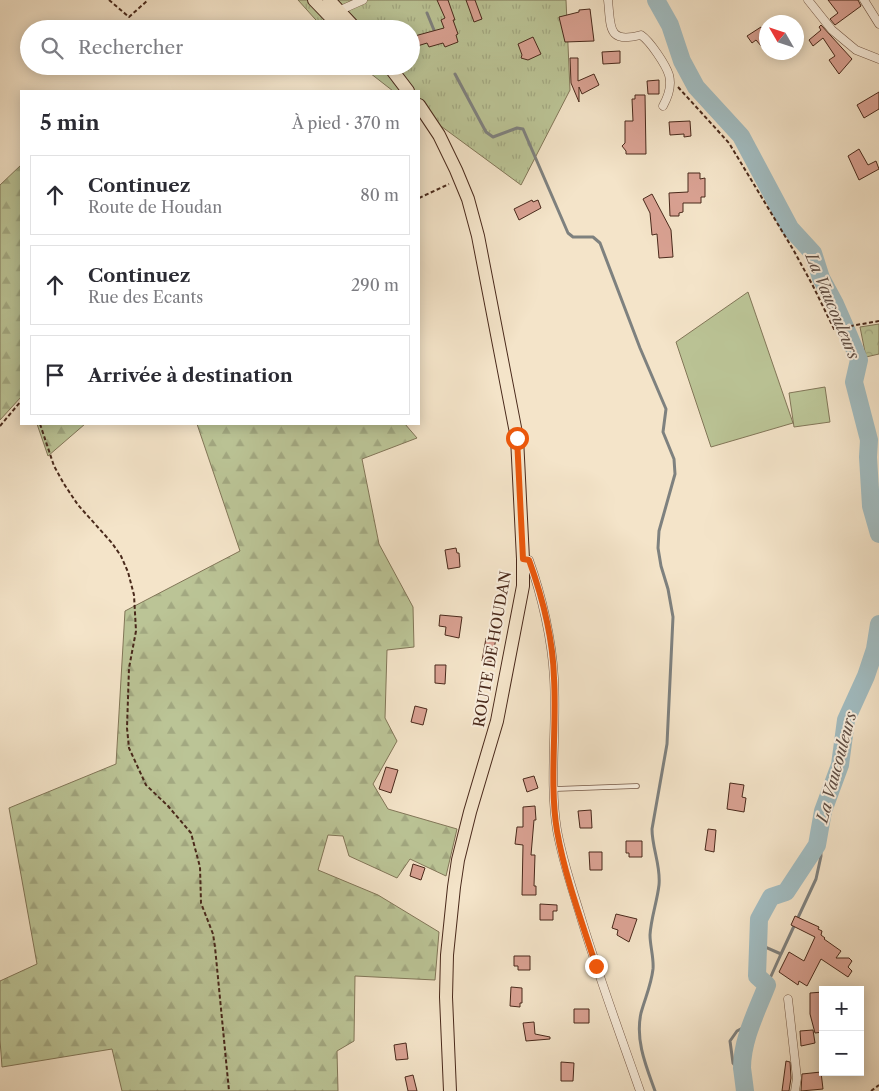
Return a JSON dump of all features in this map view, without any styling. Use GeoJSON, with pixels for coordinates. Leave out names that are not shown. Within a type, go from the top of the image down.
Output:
{"type":"FeatureCollection","features":[{"type":"Feature","properties":{"kind":"main road"},"geometry":{"type":"LineString","coordinates":[[314,0],[344,20]]}},
{"type":"Feature","properties":{"kind":"main road"},"geometry":{"type":"LineString","coordinates":[[329,0],[338,20]]}},
{"type":"Feature","properties":{"kind":"main road"},"geometry":{"type":"LineString","coordinates":[[391,75],[399,81]]}},
{"type":"Feature","properties":{"kind":"main road"},"geometry":{"type":"LineString","coordinates":[[395,75],[407,90]]}},
{"type":"Feature","properties":{"kind":"main road","name":"ROUTE DE HOUDAN"},"geometry":{"type":"LineString","coordinates":[[420,107],[439,135],[460,179],[478,236],[517,438],[523,559],[523,586],[497,721],[468,820],[454,887],[446,988],[450,1091]]}},
{"type":"Feature","properties":{"kind":"street"},"geometry":{"type":"LineString","coordinates":[[334,13],[363,0]]}},
{"type":"Feature","properties":{"kind":"street"},"geometry":{"type":"LineString","coordinates":[[608,0],[611,29],[616,36],[626,39],[641,35],[647,39],[669,75],[669,95],[663,106]]}},
{"type":"Feature","properties":{"kind":"street"},"geometry":{"type":"LineString","coordinates":[[808,0],[832,30],[856,50],[879,59]]}},
{"type":"Feature","properties":{"kind":"street"},"geometry":{"type":"LineString","coordinates":[[864,0],[879,24]]}},
{"type":"Feature","properties":{"kind":"street"},"geometry":{"type":"LineString","coordinates":[[523,559],[529,560],[534,574],[547,628],[554,677],[557,830],[564,862],[596,966],[640,1091]]}},
{"type":"Feature","properties":{"kind":"street"},"geometry":{"type":"LineString","coordinates":[[788,999],[797,1078],[795,1091]]}},
{"type":"Feature","properties":{"kind":"lane"},"geometry":{"type":"LineString","coordinates":[[555,789],[637,786]]}},
{"type":"Feature","properties":{"kind":"path"},"geometry":{"type":"LineString","coordinates":[[109,0],[129,16],[148,0]]}},
{"type":"Feature","properties":{"kind":"path"},"geometry":{"type":"LineString","coordinates":[[669,75],[695,107],[729,143],[798,258],[834,329],[879,321]]}},
{"type":"Feature","properties":{"kind":"path"},"geometry":{"type":"LineString","coordinates":[[420,198],[460,179]]}},
{"type":"Feature","properties":{"kind":"path"},"geometry":{"type":"LineString","coordinates":[[0,426],[20,402]]}},
{"type":"Feature","properties":{"kind":"path"},"geometry":{"type":"LineString","coordinates":[[40,425],[54,466],[64,484],[78,505],[112,543],[121,556],[128,572],[134,595],[136,630],[129,668],[127,728],[129,748],[146,785],[168,806],[191,833],[200,867],[201,903],[213,934],[215,947],[229,1091]]}},
{"type":"Feature","properties":{"kind":"path"},"geometry":{"type":"LineString","coordinates":[[871,1091],[879,1085]]}},
{"type":"Feature","properties":{"kind":"green space"},"geometry":{"type":"Polygon","coordinates":[[[298,0],[566,0],[570,90],[521,185],[420,111],[420,90],[392,90],[373,75],[420,75],[420,20],[316,20],[298,0]]]}},
{"type":"Feature","properties":{"kind":"green space"},"geometry":{"type":"Polygon","coordinates":[[[20,166],[20,398],[0,420],[0,185],[20,166]]]}},
{"type":"Feature","properties":{"kind":"green space"},"geometry":{"type":"Polygon","coordinates":[[[748,292],[793,423],[711,447],[676,342],[748,292]]]}},
{"type":"Feature","properties":{"kind":"green space"},"geometry":{"type":"Polygon","coordinates":[[[879,324],[879,354],[866,357],[860,327],[879,324]]]}},
{"type":"Feature","properties":{"kind":"green space"},"geometry":{"type":"Polygon","coordinates":[[[825,387],[830,422],[794,427],[789,393],[825,387]]]}},
{"type":"Feature","properties":{"kind":"green space"},"geometry":{"type":"Polygon","coordinates":[[[37,425],[84,425],[48,456],[37,425]]]}},
{"type":"Feature","properties":{"kind":"green space"},"geometry":{"type":"Polygon","coordinates":[[[197,425],[406,425],[417,438],[362,459],[379,544],[413,607],[414,647],[387,650],[385,718],[397,741],[373,784],[388,809],[457,829],[446,876],[410,859],[397,878],[349,856],[343,836],[328,835],[318,870],[378,895],[439,932],[435,980],[355,976],[354,1041],[337,1051],[338,1091],[122,1091],[112,1049],[2,1067],[0,981],[37,964],[9,808],[116,764],[125,611],[240,551],[197,425]]]}},
{"type":"Feature","properties":{"kind":"building"},"geometry":{"type":"Polygon","coordinates":[[[437,0],[448,0],[455,20],[453,20],[458,34],[456,35],[458,42],[445,47],[443,43],[429,47],[427,43],[420,45],[420,35],[444,28],[441,20],[445,18],[437,0]]]}},
{"type":"Feature","properties":{"kind":"building"},"geometry":{"type":"Polygon","coordinates":[[[466,0],[475,0],[482,19],[474,22],[466,0]]]}},
{"type":"Feature","properties":{"kind":"building"},"geometry":{"type":"Polygon","coordinates":[[[828,0],[858,0],[861,6],[835,25],[830,19],[838,13],[828,0]]]}},
{"type":"Feature","properties":{"kind":"building"},"geometry":{"type":"Polygon","coordinates":[[[590,9],[594,41],[565,42],[559,17],[579,12],[579,10],[590,9]]]}},
{"type":"Feature","properties":{"kind":"building"},"geometry":{"type":"Polygon","coordinates":[[[821,25],[852,59],[839,74],[829,60],[835,56],[823,38],[813,46],[809,40],[821,30],[819,27],[821,25]]]}},
{"type":"Feature","properties":{"kind":"building"},"geometry":{"type":"Polygon","coordinates":[[[759,28],[759,44],[756,40],[752,43],[747,36],[759,28]]]}},
{"type":"Feature","properties":{"kind":"building"},"geometry":{"type":"Polygon","coordinates":[[[533,37],[541,54],[528,60],[521,58],[522,55],[518,44],[533,37]]]}},
{"type":"Feature","properties":{"kind":"building"},"geometry":{"type":"Polygon","coordinates":[[[620,51],[620,63],[603,64],[602,52],[620,51]]]}},
{"type":"Feature","properties":{"kind":"building"},"geometry":{"type":"Polygon","coordinates":[[[570,58],[578,58],[578,81],[594,74],[599,85],[582,94],[579,87],[579,102],[571,83],[570,58]]]}},
{"type":"Feature","properties":{"kind":"building"},"geometry":{"type":"Polygon","coordinates":[[[659,80],[659,94],[648,94],[647,81],[659,80]]]}},
{"type":"Feature","properties":{"kind":"building"},"geometry":{"type":"Polygon","coordinates":[[[879,92],[879,109],[864,118],[857,105],[879,92]]]}},
{"type":"Feature","properties":{"kind":"building"},"geometry":{"type":"Polygon","coordinates":[[[635,95],[645,95],[646,154],[626,154],[622,146],[625,143],[625,121],[633,121],[632,99],[635,99],[635,95]]]}},
{"type":"Feature","properties":{"kind":"building"},"geometry":{"type":"Polygon","coordinates":[[[690,121],[691,136],[684,137],[684,134],[670,135],[669,122],[690,121]]]}},
{"type":"Feature","properties":{"kind":"building"},"geometry":{"type":"Polygon","coordinates":[[[859,149],[868,165],[876,161],[879,169],[859,180],[848,156],[859,149]]]}},
{"type":"Feature","properties":{"kind":"building"},"geometry":{"type":"Polygon","coordinates":[[[688,173],[700,173],[700,179],[705,178],[705,197],[701,197],[701,203],[683,203],[683,212],[679,213],[679,216],[670,216],[669,193],[688,192],[688,173]]]}},
{"type":"Feature","properties":{"kind":"building"},"geometry":{"type":"Polygon","coordinates":[[[652,194],[671,230],[673,257],[659,258],[657,234],[652,235],[650,213],[643,199],[652,194]]]}},
{"type":"Feature","properties":{"kind":"building"},"geometry":{"type":"Polygon","coordinates":[[[532,200],[533,202],[538,200],[541,208],[519,220],[514,209],[532,200]]]}},
{"type":"Feature","properties":{"kind":"building"},"geometry":{"type":"Polygon","coordinates":[[[456,548],[457,553],[459,553],[460,567],[448,569],[445,550],[456,548]]]}},
{"type":"Feature","properties":{"kind":"building"},"geometry":{"type":"Polygon","coordinates":[[[440,615],[462,617],[459,638],[445,635],[446,627],[439,626],[440,615]]]}},
{"type":"Feature","properties":{"kind":"building"},"geometry":{"type":"Polygon","coordinates":[[[486,638],[496,639],[491,662],[482,661],[486,638]]]}},
{"type":"Feature","properties":{"kind":"building"},"geometry":{"type":"Polygon","coordinates":[[[435,665],[446,665],[445,684],[435,683],[435,665]]]}},
{"type":"Feature","properties":{"kind":"building"},"geometry":{"type":"Polygon","coordinates":[[[415,706],[427,709],[423,725],[411,722],[415,706]]]}},
{"type":"Feature","properties":{"kind":"building"},"geometry":{"type":"Polygon","coordinates":[[[386,767],[398,770],[391,793],[379,789],[386,767]]]}},
{"type":"Feature","properties":{"kind":"building"},"geometry":{"type":"Polygon","coordinates":[[[534,776],[538,788],[527,792],[523,779],[534,776]]]}},
{"type":"Feature","properties":{"kind":"building"},"geometry":{"type":"Polygon","coordinates":[[[730,783],[744,785],[742,797],[746,798],[744,812],[727,809],[730,783]]]}},
{"type":"Feature","properties":{"kind":"building"},"geometry":{"type":"Polygon","coordinates":[[[535,806],[536,820],[534,820],[531,855],[535,855],[534,886],[536,886],[536,895],[522,895],[523,845],[515,844],[517,827],[523,827],[523,807],[535,806]]]}},
{"type":"Feature","properties":{"kind":"building"},"geometry":{"type":"Polygon","coordinates":[[[591,810],[592,828],[580,828],[578,811],[591,810]]]}},
{"type":"Feature","properties":{"kind":"building"},"geometry":{"type":"Polygon","coordinates":[[[708,829],[716,830],[714,852],[705,850],[708,829]]]}},
{"type":"Feature","properties":{"kind":"building"},"geometry":{"type":"Polygon","coordinates":[[[626,841],[642,841],[642,857],[629,857],[629,853],[626,853],[626,841]]]}},
{"type":"Feature","properties":{"kind":"building"},"geometry":{"type":"Polygon","coordinates":[[[589,852],[602,852],[602,870],[590,870],[589,852]]]}},
{"type":"Feature","properties":{"kind":"building"},"geometry":{"type":"Polygon","coordinates":[[[413,864],[425,868],[421,880],[410,876],[413,864]]]}},
{"type":"Feature","properties":{"kind":"building"},"geometry":{"type":"Polygon","coordinates":[[[540,904],[557,905],[557,911],[553,911],[553,920],[540,920],[540,904]]]}},
{"type":"Feature","properties":{"kind":"building"},"geometry":{"type":"Polygon","coordinates":[[[616,914],[637,919],[629,942],[617,935],[618,930],[612,928],[616,914]]]}},
{"type":"Feature","properties":{"kind":"building"},"geometry":{"type":"Polygon","coordinates":[[[795,916],[819,927],[818,929],[822,931],[821,935],[824,939],[841,951],[836,958],[849,958],[852,961],[848,967],[852,971],[848,977],[821,959],[807,986],[799,981],[798,985],[779,972],[789,952],[804,961],[815,937],[791,925],[795,916]]]}},
{"type":"Feature","properties":{"kind":"building"},"geometry":{"type":"Polygon","coordinates":[[[514,956],[530,956],[530,970],[518,970],[518,966],[514,966],[514,956]]]}},
{"type":"Feature","properties":{"kind":"building"},"geometry":{"type":"Polygon","coordinates":[[[511,987],[522,988],[522,1003],[520,1003],[520,1007],[510,1006],[511,987]]]}},
{"type":"Feature","properties":{"kind":"building"},"geometry":{"type":"Polygon","coordinates":[[[819,992],[819,1032],[815,1033],[810,1014],[810,993],[819,992]]]}},
{"type":"Feature","properties":{"kind":"building"},"geometry":{"type":"Polygon","coordinates":[[[574,1009],[589,1009],[589,1023],[574,1023],[574,1009]]]}},
{"type":"Feature","properties":{"kind":"building"},"geometry":{"type":"Polygon","coordinates":[[[534,1022],[535,1034],[550,1037],[550,1039],[526,1041],[523,1023],[534,1022]]]}},
{"type":"Feature","properties":{"kind":"building"},"geometry":{"type":"Polygon","coordinates":[[[813,1030],[815,1043],[801,1046],[800,1031],[813,1030]]]}},
{"type":"Feature","properties":{"kind":"building"},"geometry":{"type":"Polygon","coordinates":[[[406,1043],[408,1059],[396,1060],[394,1045],[406,1043]]]}},
{"type":"Feature","properties":{"kind":"building"},"geometry":{"type":"Polygon","coordinates":[[[786,1061],[790,1062],[791,1078],[789,1091],[782,1091],[786,1061]]]}},
{"type":"Feature","properties":{"kind":"building"},"geometry":{"type":"Polygon","coordinates":[[[561,1062],[574,1063],[573,1081],[561,1081],[561,1062]]]}},
{"type":"Feature","properties":{"kind":"building"},"geometry":{"type":"Polygon","coordinates":[[[819,1072],[819,1076],[821,1076],[823,1089],[801,1091],[802,1074],[819,1072]]]}},
{"type":"Feature","properties":{"kind":"building"},"geometry":{"type":"Polygon","coordinates":[[[413,1075],[417,1091],[408,1091],[405,1077],[413,1075]]]}},
{"type":"Feature","properties":{"kind":"waterway","name":"La Vaucouleurs"},"geometry":{"type":"LineString","coordinates":[[656,0],[670,25],[682,61],[696,87],[741,136],[790,228],[813,253],[821,278],[849,336],[859,360],[854,382],[869,440],[868,457],[871,506],[879,534]]}},
{"type":"Feature","properties":{"kind":"waterway"},"geometry":{"type":"LineString","coordinates":[[427,13],[436,35]]}},
{"type":"Feature","properties":{"kind":"waterway"},"geometry":{"type":"LineString","coordinates":[[455,74],[486,132],[493,137],[517,128],[523,129],[568,233],[573,237],[593,237],[600,243],[640,348],[666,409],[663,432],[674,459],[675,474],[659,531],[658,548],[673,617],[667,744],[652,829],[659,878],[650,935],[653,969],[641,1013],[639,1033],[642,1053],[655,1091]]}},
{"type":"Feature","properties":{"kind":"waterway","name":"La Vaucouleurs"},"geometry":{"type":"LineString","coordinates":[[745,1091],[742,1068],[744,1046],[767,985],[757,976],[759,919],[771,897],[786,892],[817,845],[823,811],[840,765],[846,720],[866,676],[875,649],[879,624]]}},
{"type":"Feature","properties":{"kind":"waterway"},"geometry":{"type":"LineString","coordinates":[[781,954],[816,879],[821,856],[820,832]]}},
{"type":"Feature","properties":{"kind":"waterway"},"geometry":{"type":"LineString","coordinates":[[758,944],[781,954],[767,985]]}},
{"type":"Feature","properties":{"kind":"waterway"},"geometry":{"type":"LineString","coordinates":[[743,1075],[733,1063],[730,1041],[737,1031],[752,1023]]}},
{"type":"Feature","properties":{"kind":"route"},"geometry":{"type":"LineString","coordinates":[[517,438],[523,559],[529,560],[534,574],[547,628],[554,677],[557,830],[564,862],[596,966]]}}]}
